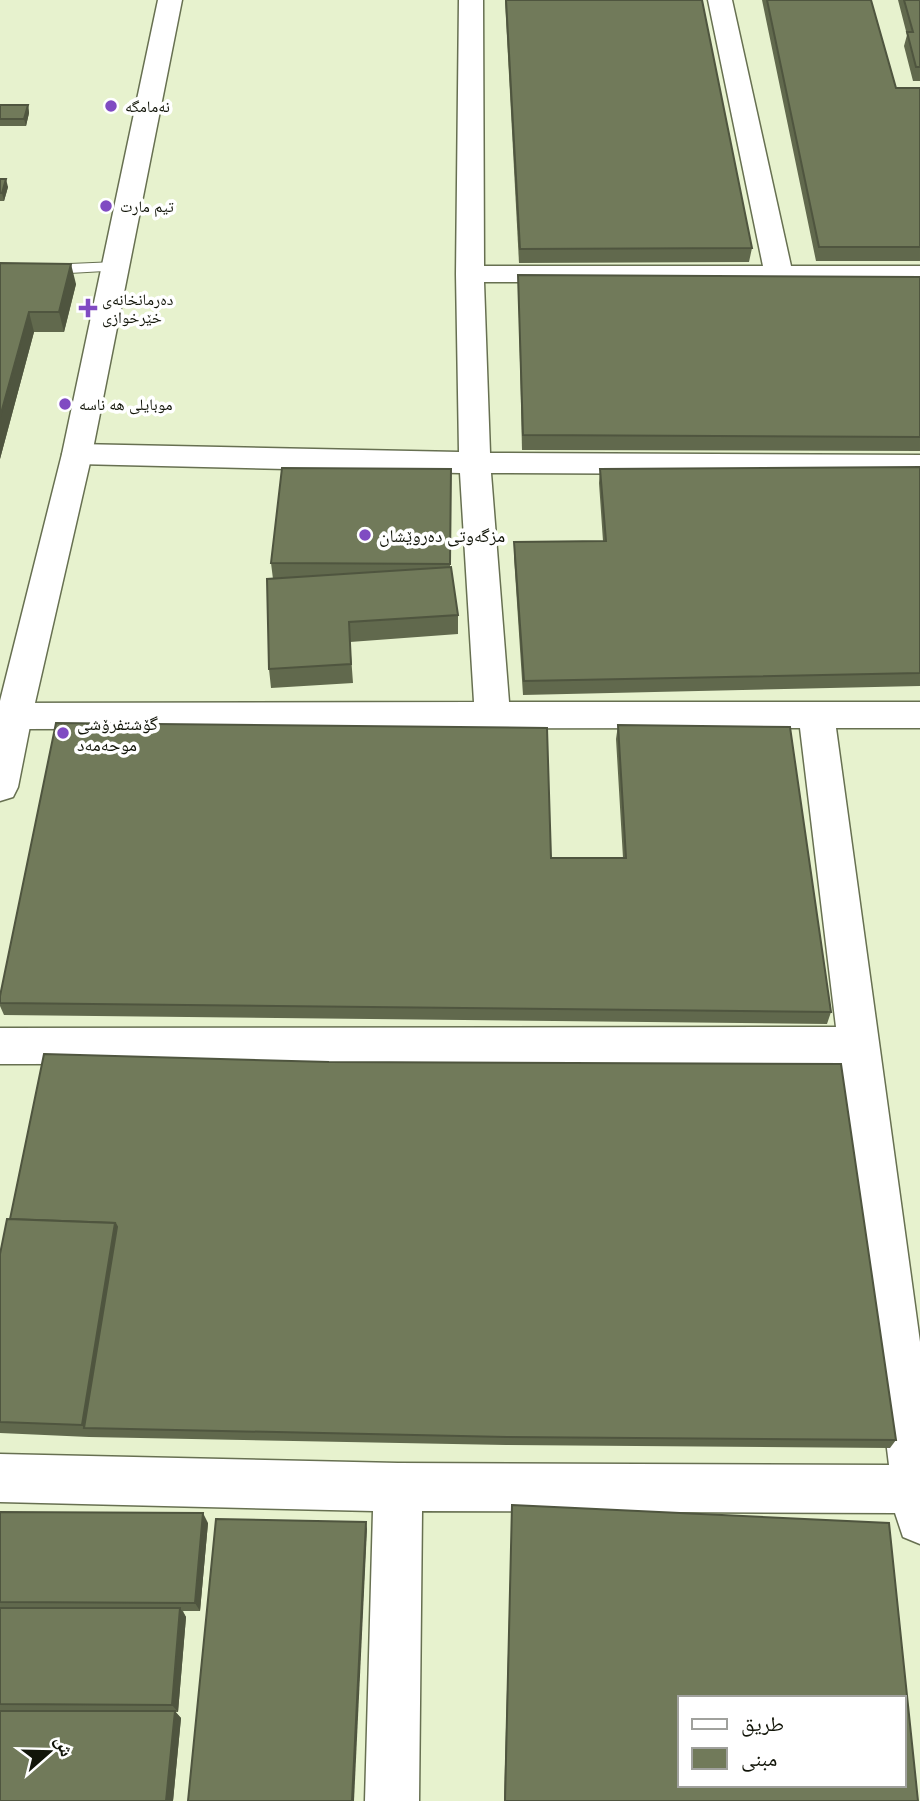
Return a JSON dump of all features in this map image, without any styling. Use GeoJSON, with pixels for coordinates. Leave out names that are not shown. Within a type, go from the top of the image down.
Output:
{"type":"FeatureCollection","features":[{"type":"Feature","properties":{"kind":"street"},"geometry":{"type":"LineString","coordinates":[[0,787],[7,716],[77,454],[170,0]]}},
{"type":"Feature","properties":{"kind":"street"},"geometry":{"type":"LineString","coordinates":[[471,0],[470,275],[475,464],[492,714]]}},
{"type":"Feature","properties":{"kind":"street"},"geometry":{"type":"LineString","coordinates":[[720,0],[779,275]]}},
{"type":"Feature","properties":{"kind":"street"},"geometry":{"type":"LineString","coordinates":[[470,275],[920,274]]}},
{"type":"Feature","properties":{"kind":"street"},"geometry":{"type":"LineString","coordinates":[[77,454],[475,464],[920,465]]}},
{"type":"Feature","properties":{"kind":"street"},"geometry":{"type":"LineString","coordinates":[[0,1478],[398,1487],[918,1504],[816,715]]}},
{"type":"Feature","properties":{"kind":"street"},"geometry":{"type":"LineString","coordinates":[[7,716],[920,715]]}},
{"type":"Feature","properties":{"kind":"street"},"geometry":{"type":"LineString","coordinates":[[0,1046],[860,1045]]}},
{"type":"Feature","properties":{"kind":"street"},"geometry":{"type":"LineString","coordinates":[[391,1801],[398,1487]]}},
{"type":"Feature","properties":{"kind":"lane"},"geometry":{"type":"LineString","coordinates":[[0,272],[116,267]]}},
{"type":"Feature","properties":{"kind":"building"},"geometry":{"type":"Polygon","coordinates":[[[506,0],[702,0],[752,248],[520,249],[506,0]]]}},
{"type":"Feature","properties":{"kind":"building"},"geometry":{"type":"Polygon","coordinates":[[[767,0],[871,0],[896,88],[920,88],[920,247],[819,247],[767,0]]]}},
{"type":"Feature","properties":{"kind":"building"},"geometry":{"type":"Polygon","coordinates":[[[904,0],[920,0],[920,67],[916,67],[907,32],[913,32],[904,0]]]}},
{"type":"Feature","properties":{"kind":"building"},"geometry":{"type":"Polygon","coordinates":[[[0,105],[28,105],[24,119],[0,119],[0,105]]]}},
{"type":"Feature","properties":{"kind":"building"},"geometry":{"type":"Polygon","coordinates":[[[0,179],[6,179],[2,193],[0,193],[0,179]]]}},
{"type":"Feature","properties":{"kind":"building"},"geometry":{"type":"Polygon","coordinates":[[[0,263],[71,264],[59,312],[29,312],[0,417],[0,263]]]}},
{"type":"Feature","properties":{"kind":"building"},"geometry":{"type":"Polygon","coordinates":[[[518,275],[920,277],[920,437],[523,435],[518,275]]]}},
{"type":"Feature","properties":{"kind":"building"},"geometry":{"type":"Polygon","coordinates":[[[920,467],[920,673],[524,681],[514,542],[606,541],[600,469],[920,467]]]}},
{"type":"Feature","properties":{"kind":"building","name":"مزگەوتی دەروێشان"},"geometry":{"type":"Polygon","coordinates":[[[282,468],[451,469],[450,564],[271,563],[282,468]]]}},
{"type":"Feature","properties":{"kind":"building"},"geometry":{"type":"Polygon","coordinates":[[[451,567],[458,615],[349,622],[351,664],[269,669],[267,579],[451,567]]]}},
{"type":"Feature","properties":{"kind":"building"},"geometry":{"type":"Polygon","coordinates":[[[56,723],[547,728],[551,858],[626,858],[618,725],[790,727],[831,1012],[0,1003],[56,723]]]}},
{"type":"Feature","properties":{"kind":"building"},"geometry":{"type":"Polygon","coordinates":[[[44,1054],[329,1062],[841,1064],[896,1440],[507,1437],[84,1428],[117,1227],[115,1223],[10,1219],[44,1054]]]}},
{"type":"Feature","properties":{"kind":"building"},"geometry":{"type":"Polygon","coordinates":[[[7,1219],[115,1223],[82,1425],[0,1422],[0,1254],[7,1219]]]}},
{"type":"Feature","properties":{"kind":"building"},"geometry":{"type":"Polygon","coordinates":[[[512,1505],[889,1523],[918,1801],[505,1801],[512,1505]]]}},
{"type":"Feature","properties":{"kind":"building"},"geometry":{"type":"Polygon","coordinates":[[[0,1512],[203,1513],[195,1603],[0,1602],[0,1512]]]}},
{"type":"Feature","properties":{"kind":"building"},"geometry":{"type":"Polygon","coordinates":[[[216,1519],[366,1522],[352,1801],[188,1801],[216,1519]]]}},
{"type":"Feature","properties":{"kind":"building"},"geometry":{"type":"Polygon","coordinates":[[[0,1608],[180,1608],[172,1705],[0,1704],[0,1608]]]}},
{"type":"Feature","properties":{"kind":"building"},"geometry":{"type":"Polygon","coordinates":[[[0,1711],[175,1711],[166,1801],[0,1801],[0,1711]]]}},
{"type":"Feature","properties":{"kind":"place","name":"نەمامگە"},"geometry":{"type":"Point","coordinates":[111,106]}},
{"type":"Feature","properties":{"kind":"place","name":"تیم مارت"},"geometry":{"type":"Point","coordinates":[106,206]}},
{"type":"Feature","properties":{"kind":"place","name":"دەرمانخانەی خێرخوازی"},"geometry":{"type":"Point","coordinates":[88,308]}},
{"type":"Feature","properties":{"kind":"place","name":"موبایلی هه ناسه"},"geometry":{"type":"Point","coordinates":[65,404]}},
{"type":"Feature","properties":{"kind":"place","name":"مزگەوتی دەروێشان"},"geometry":{"type":"Point","coordinates":[365,535]}},
{"type":"Feature","properties":{"kind":"place","name":"گۆشتفرۆشی موحەمەد"},"geometry":{"type":"Point","coordinates":[63,733]}}]}
